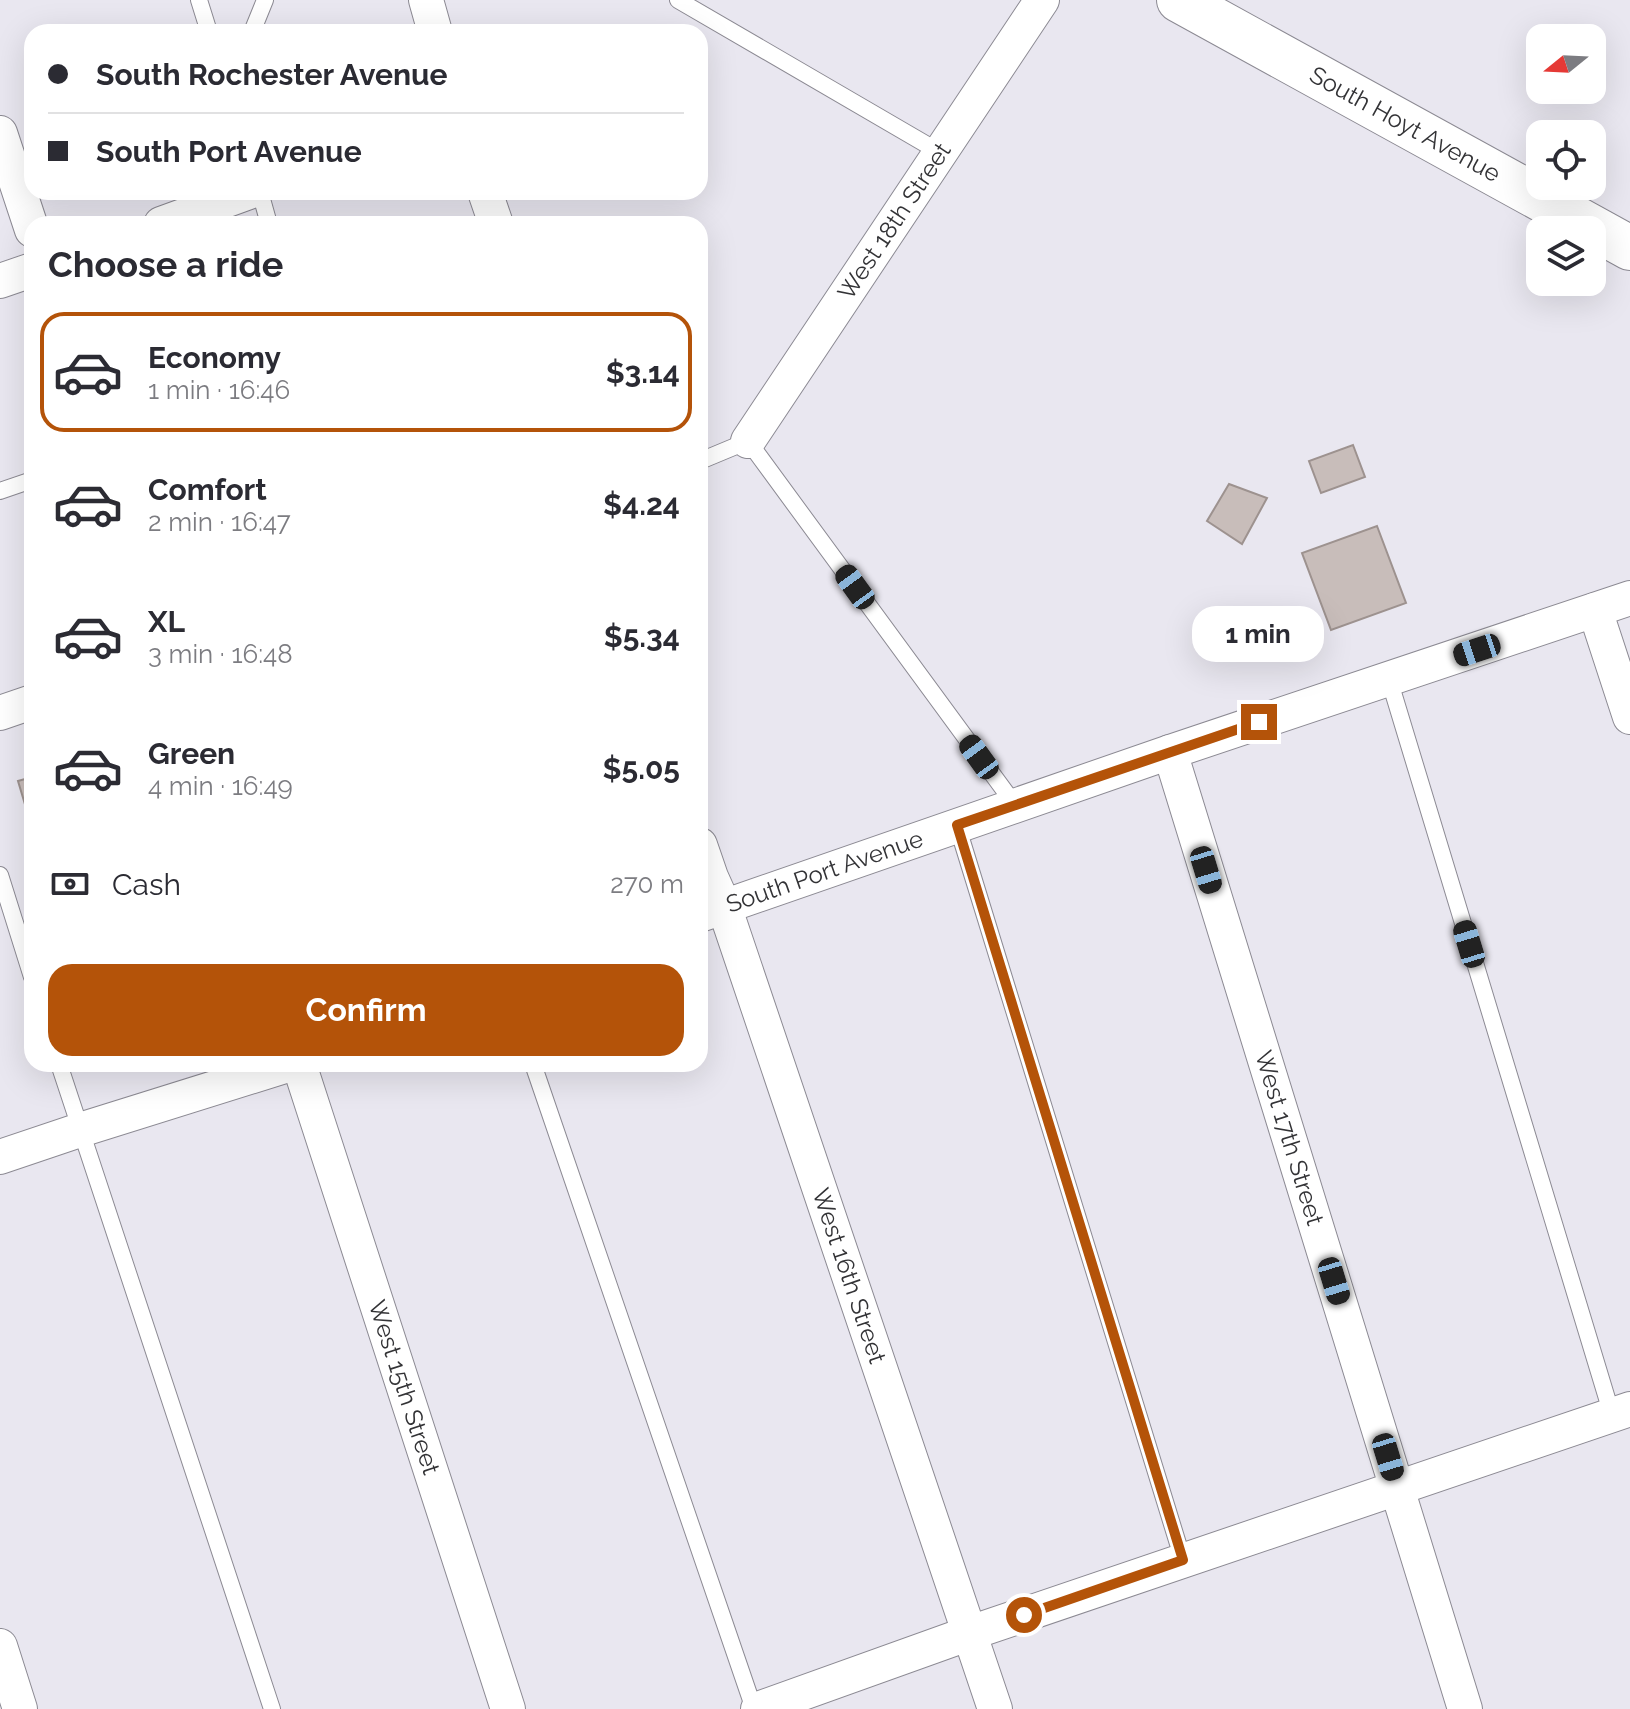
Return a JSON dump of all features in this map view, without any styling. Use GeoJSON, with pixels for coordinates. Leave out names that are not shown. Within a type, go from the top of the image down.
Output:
{"type":"FeatureCollection","features":[{"type":"Feature","properties":{"kind":"main road","name":"South Hoyt Avenue"},"geometry":{"type":"LineString","coordinates":[[1179,0],[1630,248]]}},
{"type":"Feature","properties":{"kind":"street"},"geometry":{"type":"LineString","coordinates":[[426,0],[433,24]]}},
{"type":"Feature","properties":{"kind":"street","name":"West 18th Street"},"geometry":{"type":"LineString","coordinates":[[748,441],[1042,0]]}},
{"type":"Feature","properties":{"kind":"street"},"geometry":{"type":"LineString","coordinates":[[0,133],[27,216]]}},
{"type":"Feature","properties":{"kind":"street"},"geometry":{"type":"LineString","coordinates":[[183,216],[227,200]]}},
{"type":"Feature","properties":{"kind":"street"},"geometry":{"type":"LineString","coordinates":[[0,281],[24,273]]}},
{"type":"Feature","properties":{"kind":"street","name":"South Port Avenue"},"geometry":{"type":"LineString","coordinates":[[712,910],[1630,598]]}},
{"type":"Feature","properties":{"kind":"street"},"geometry":{"type":"LineString","coordinates":[[1595,610],[1630,717]]}},
{"type":"Feature","properties":{"kind":"street"},"geometry":{"type":"LineString","coordinates":[[0,713],[24,705]]}},
{"type":"Feature","properties":{"kind":"street","name":"West 17th Street"},"geometry":{"type":"LineString","coordinates":[[1170,752],[1465,1709]]}},
{"type":"Feature","properties":{"kind":"street","name":"West 16th Street"},"geometry":{"type":"LineString","coordinates":[[708,868],[712,910],[995,1709]]}},
{"type":"Feature","properties":{"kind":"street"},"geometry":{"type":"LineString","coordinates":[[0,1157],[265,1072]]}},
{"type":"Feature","properties":{"kind":"street","name":"West 15th Street"},"geometry":{"type":"LineString","coordinates":[[302,1072],[508,1709]]}},
{"type":"Feature","properties":{"kind":"street"},"geometry":{"type":"LineString","coordinates":[[756,1709],[1621,1412]]}},
{"type":"Feature","properties":{"kind":"street"},"geometry":{"type":"LineString","coordinates":[[0,1646],[20,1709]]}},
{"type":"Feature","properties":{"kind":"lane"},"geometry":{"type":"LineString","coordinates":[[199,0],[206,24]]}},
{"type":"Feature","properties":{"kind":"lane"},"geometry":{"type":"LineString","coordinates":[[255,24],[265,0]]}},
{"type":"Feature","properties":{"kind":"lane"},"geometry":{"type":"LineString","coordinates":[[678,0],[941,153]]}},
{"type":"Feature","properties":{"kind":"lane"},"geometry":{"type":"LineString","coordinates":[[708,458],[748,441],[1015,805]]}},
{"type":"Feature","properties":{"kind":"lane"},"geometry":{"type":"LineString","coordinates":[[0,491],[24,483]]}},
{"type":"Feature","properties":{"kind":"lane"},"geometry":{"type":"LineString","coordinates":[[1389,679],[1621,1412]]}},
{"type":"Feature","properties":{"kind":"lane"},"geometry":{"type":"LineString","coordinates":[[957,825],[1183,1560]]}},
{"type":"Feature","properties":{"kind":"lane"},"geometry":{"type":"LineString","coordinates":[[0,875],[24,952]]}},
{"type":"Feature","properties":{"kind":"lane"},"geometry":{"type":"LineString","coordinates":[[62,1072],[272,1709]]}},
{"type":"Feature","properties":{"kind":"lane"},"geometry":{"type":"LineString","coordinates":[[536,1072],[756,1709]]}},
{"type":"Feature","properties":{"kind":"building"},"geometry":{"type":"Polygon","coordinates":[[[1353,445],[1365,477],[1321,493],[1309,461],[1353,445]]]}},
{"type":"Feature","properties":{"kind":"building"},"geometry":{"type":"Polygon","coordinates":[[[1229,484],[1267,498],[1242,544],[1207,521],[1229,484]]]}},
{"type":"Feature","properties":{"kind":"building"},"geometry":{"type":"Polygon","coordinates":[[[1377,526],[1406,603],[1331,630],[1302,553],[1377,526]]]}},
{"type":"Feature","properties":{"kind":"building"},"geometry":{"type":"Polygon","coordinates":[[[24,779],[24,801],[18,781],[24,779]]]}},
{"type":"Feature","properties":{"kind":"route"},"geometry":{"type":"LineString","coordinates":[[1024,1615],[1183,1560],[957,825],[1259,722]]}}]}
